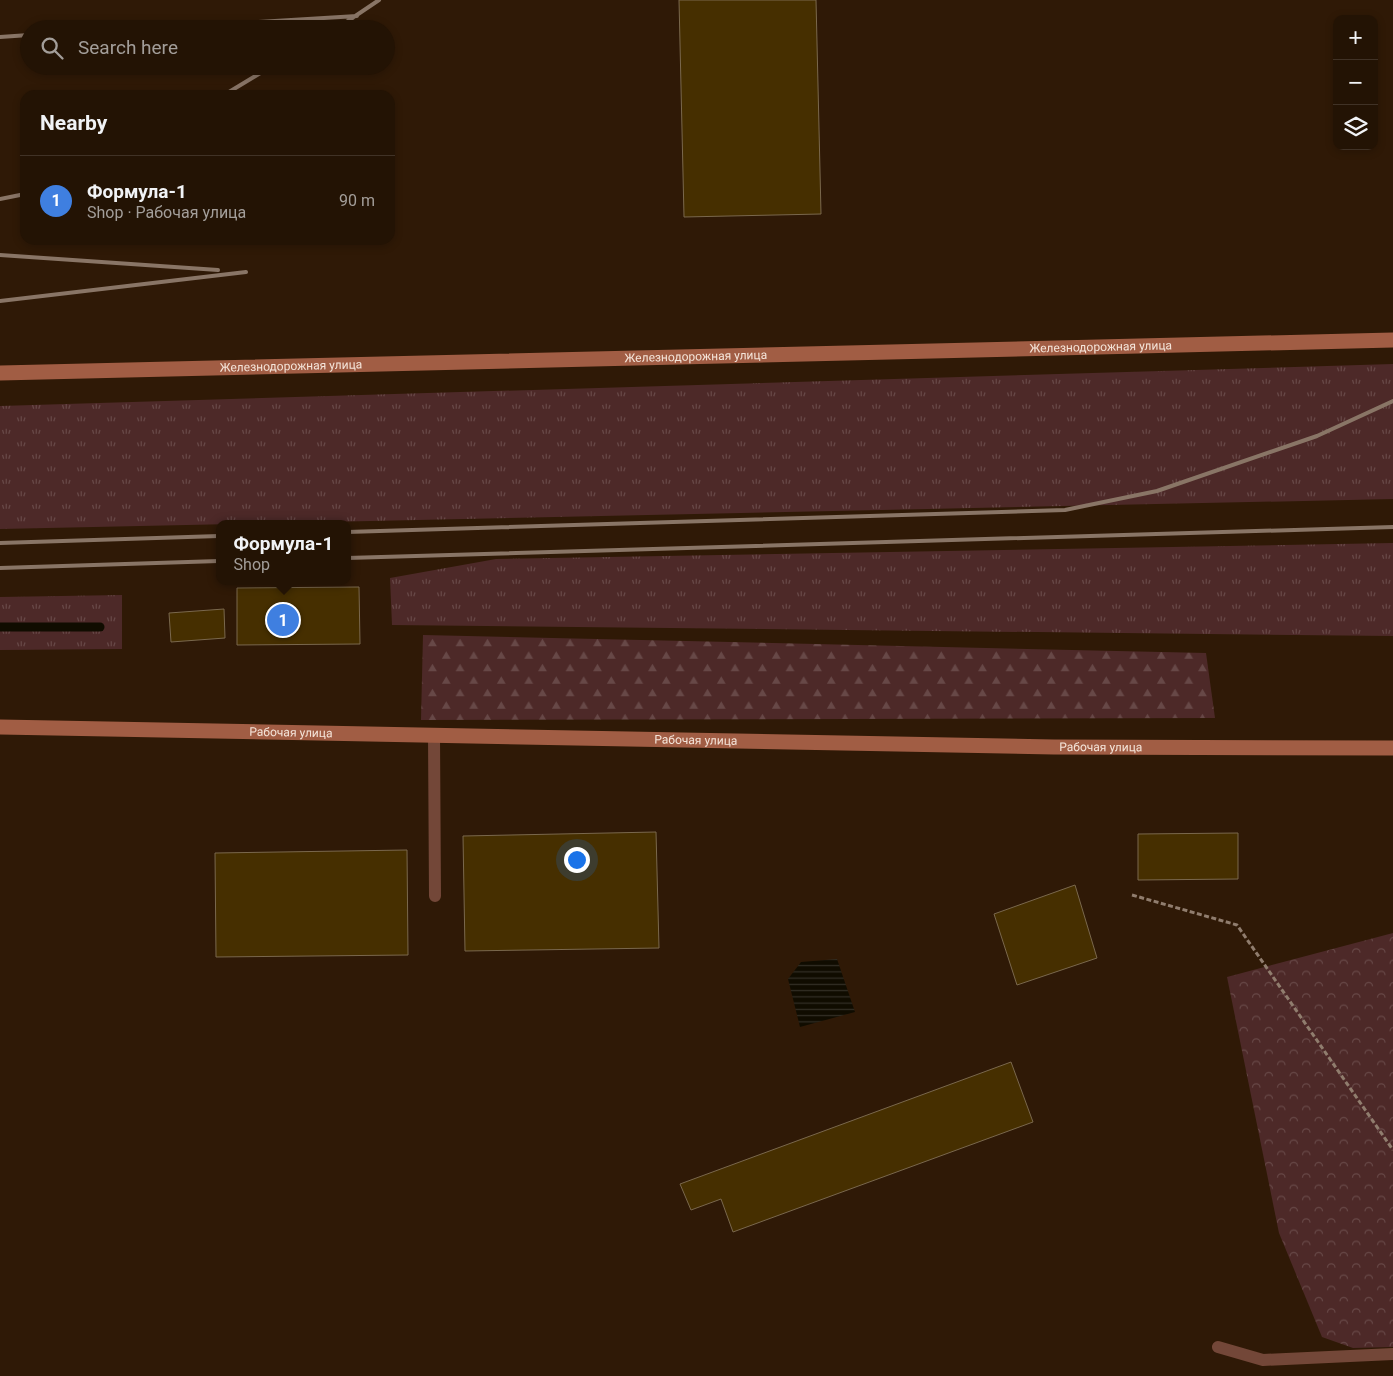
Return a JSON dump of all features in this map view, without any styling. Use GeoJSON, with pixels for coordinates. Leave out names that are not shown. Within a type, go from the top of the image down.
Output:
{"type":"FeatureCollection","features":[{"type":"Feature","properties":{"kind":"street","name":"Железнодорожная улица"},"geometry":{"type":"LineString","coordinates":[[0,373],[1393,340]]}},
{"type":"Feature","properties":{"kind":"street","name":"Рабочая улица"},"geometry":{"type":"LineString","coordinates":[[0,727],[1045,746],[1393,748]]}},
{"type":"Feature","properties":{"kind":"lane"},"geometry":{"type":"LineString","coordinates":[[434,735],[434,896]]}},
{"type":"Feature","properties":{"kind":"lane"},"geometry":{"type":"LineString","coordinates":[[1218,1347],[1264,1360],[1393,1354]]}},
{"type":"Feature","properties":{"kind":"path"},"geometry":{"type":"LineString","coordinates":[[1132,895],[1238,925],[1393,1150]]}},
{"type":"Feature","properties":{"kind":"green space"},"geometry":{"type":"Polygon","coordinates":[[[1393,364],[1393,499],[351,521],[216,520],[216,524],[0,529],[0,406],[1393,364]]]}},
{"type":"Feature","properties":{"kind":"green space"},"geometry":{"type":"Polygon","coordinates":[[[1393,543],[1393,636],[392,625],[390,578],[496,559],[1393,543]]]}},
{"type":"Feature","properties":{"kind":"green space"},"geometry":{"type":"Polygon","coordinates":[[[122,595],[122,649],[0,650],[0,597],[122,595]]]}},
{"type":"Feature","properties":{"kind":"green space"},"geometry":{"type":"Polygon","coordinates":[[[423,635],[1206,653],[1215,718],[421,720],[423,635]]]}},
{"type":"Feature","properties":{"kind":"green space"},"geometry":{"type":"Polygon","coordinates":[[[1393,933],[1393,1347],[1353,1348],[1322,1337],[1279,1233],[1227,977],[1393,933]]]}},
{"type":"Feature","properties":{"kind":"shaded area"},"geometry":{"type":"Polygon","coordinates":[[[837,959],[855,1012],[800,1027],[788,979],[801,962],[837,959]]]}},
{"type":"Feature","properties":{"kind":"building"},"geometry":{"type":"Polygon","coordinates":[[[679,0],[816,0],[821,214],[684,217],[679,0]]]}},
{"type":"Feature","properties":{"kind":"building"},"geometry":{"type":"Polygon","coordinates":[[[359,587],[360,644],[237,645],[237,588],[359,587]]]}},
{"type":"Feature","properties":{"kind":"building"},"geometry":{"type":"Polygon","coordinates":[[[224,609],[225,638],[171,642],[169,613],[224,609]]]}},
{"type":"Feature","properties":{"kind":"building"},"geometry":{"type":"Polygon","coordinates":[[[656,832],[659,948],[465,951],[463,836],[656,832]]]}},
{"type":"Feature","properties":{"kind":"building"},"geometry":{"type":"Polygon","coordinates":[[[1238,833],[1238,879],[1138,880],[1138,834],[1238,833]]]}},
{"type":"Feature","properties":{"kind":"building"},"geometry":{"type":"Polygon","coordinates":[[[407,850],[408,955],[216,957],[215,853],[407,850]]]}},
{"type":"Feature","properties":{"kind":"building"},"geometry":{"type":"Polygon","coordinates":[[[1075,885],[1097,958],[1017,985],[994,914],[1075,885]]]}},
{"type":"Feature","properties":{"kind":"building"},"geometry":{"type":"Polygon","coordinates":[[[1011,1062],[1033,1122],[733,1232],[721,1199],[691,1210],[680,1184],[1011,1062]]]}},
{"type":"Feature","properties":{"kind":"waterway"},"geometry":{"type":"LineString","coordinates":[[0,627],[100,627]]}},
{"type":"Feature","properties":{"kind":"railway"},"geometry":{"type":"LineString","coordinates":[[349,20],[379,0]]}},
{"type":"Feature","properties":{"kind":"railway"},"geometry":{"type":"LineString","coordinates":[[290,20],[357,16]]}},
{"type":"Feature","properties":{"kind":"railway"},"geometry":{"type":"LineString","coordinates":[[0,37],[20,36]]}},
{"type":"Feature","properties":{"kind":"railway"},"geometry":{"type":"LineString","coordinates":[[232,90],[257,75]]}},
{"type":"Feature","properties":{"kind":"railway"},"geometry":{"type":"LineString","coordinates":[[0,199],[20,195]]}},
{"type":"Feature","properties":{"kind":"railway"},"geometry":{"type":"LineString","coordinates":[[0,255],[218,270]]}},
{"type":"Feature","properties":{"kind":"railway"},"geometry":{"type":"LineString","coordinates":[[0,301],[246,272]]}},
{"type":"Feature","properties":{"kind":"railway"},"geometry":{"type":"LineString","coordinates":[[351,532],[1065,510],[1157,491],[1317,436],[1393,401]]}},
{"type":"Feature","properties":{"kind":"railway"},"geometry":{"type":"LineString","coordinates":[[351,558],[1393,527]]}},
{"type":"Feature","properties":{"kind":"railway"},"geometry":{"type":"LineString","coordinates":[[0,543],[216,536]]}},
{"type":"Feature","properties":{"kind":"railway"},"geometry":{"type":"LineString","coordinates":[[0,568],[216,561]]}},
{"type":"Feature","properties":{"kind":"place","name":"Формула-1"},"geometry":{"type":"Point","coordinates":[283,620]}}]}
